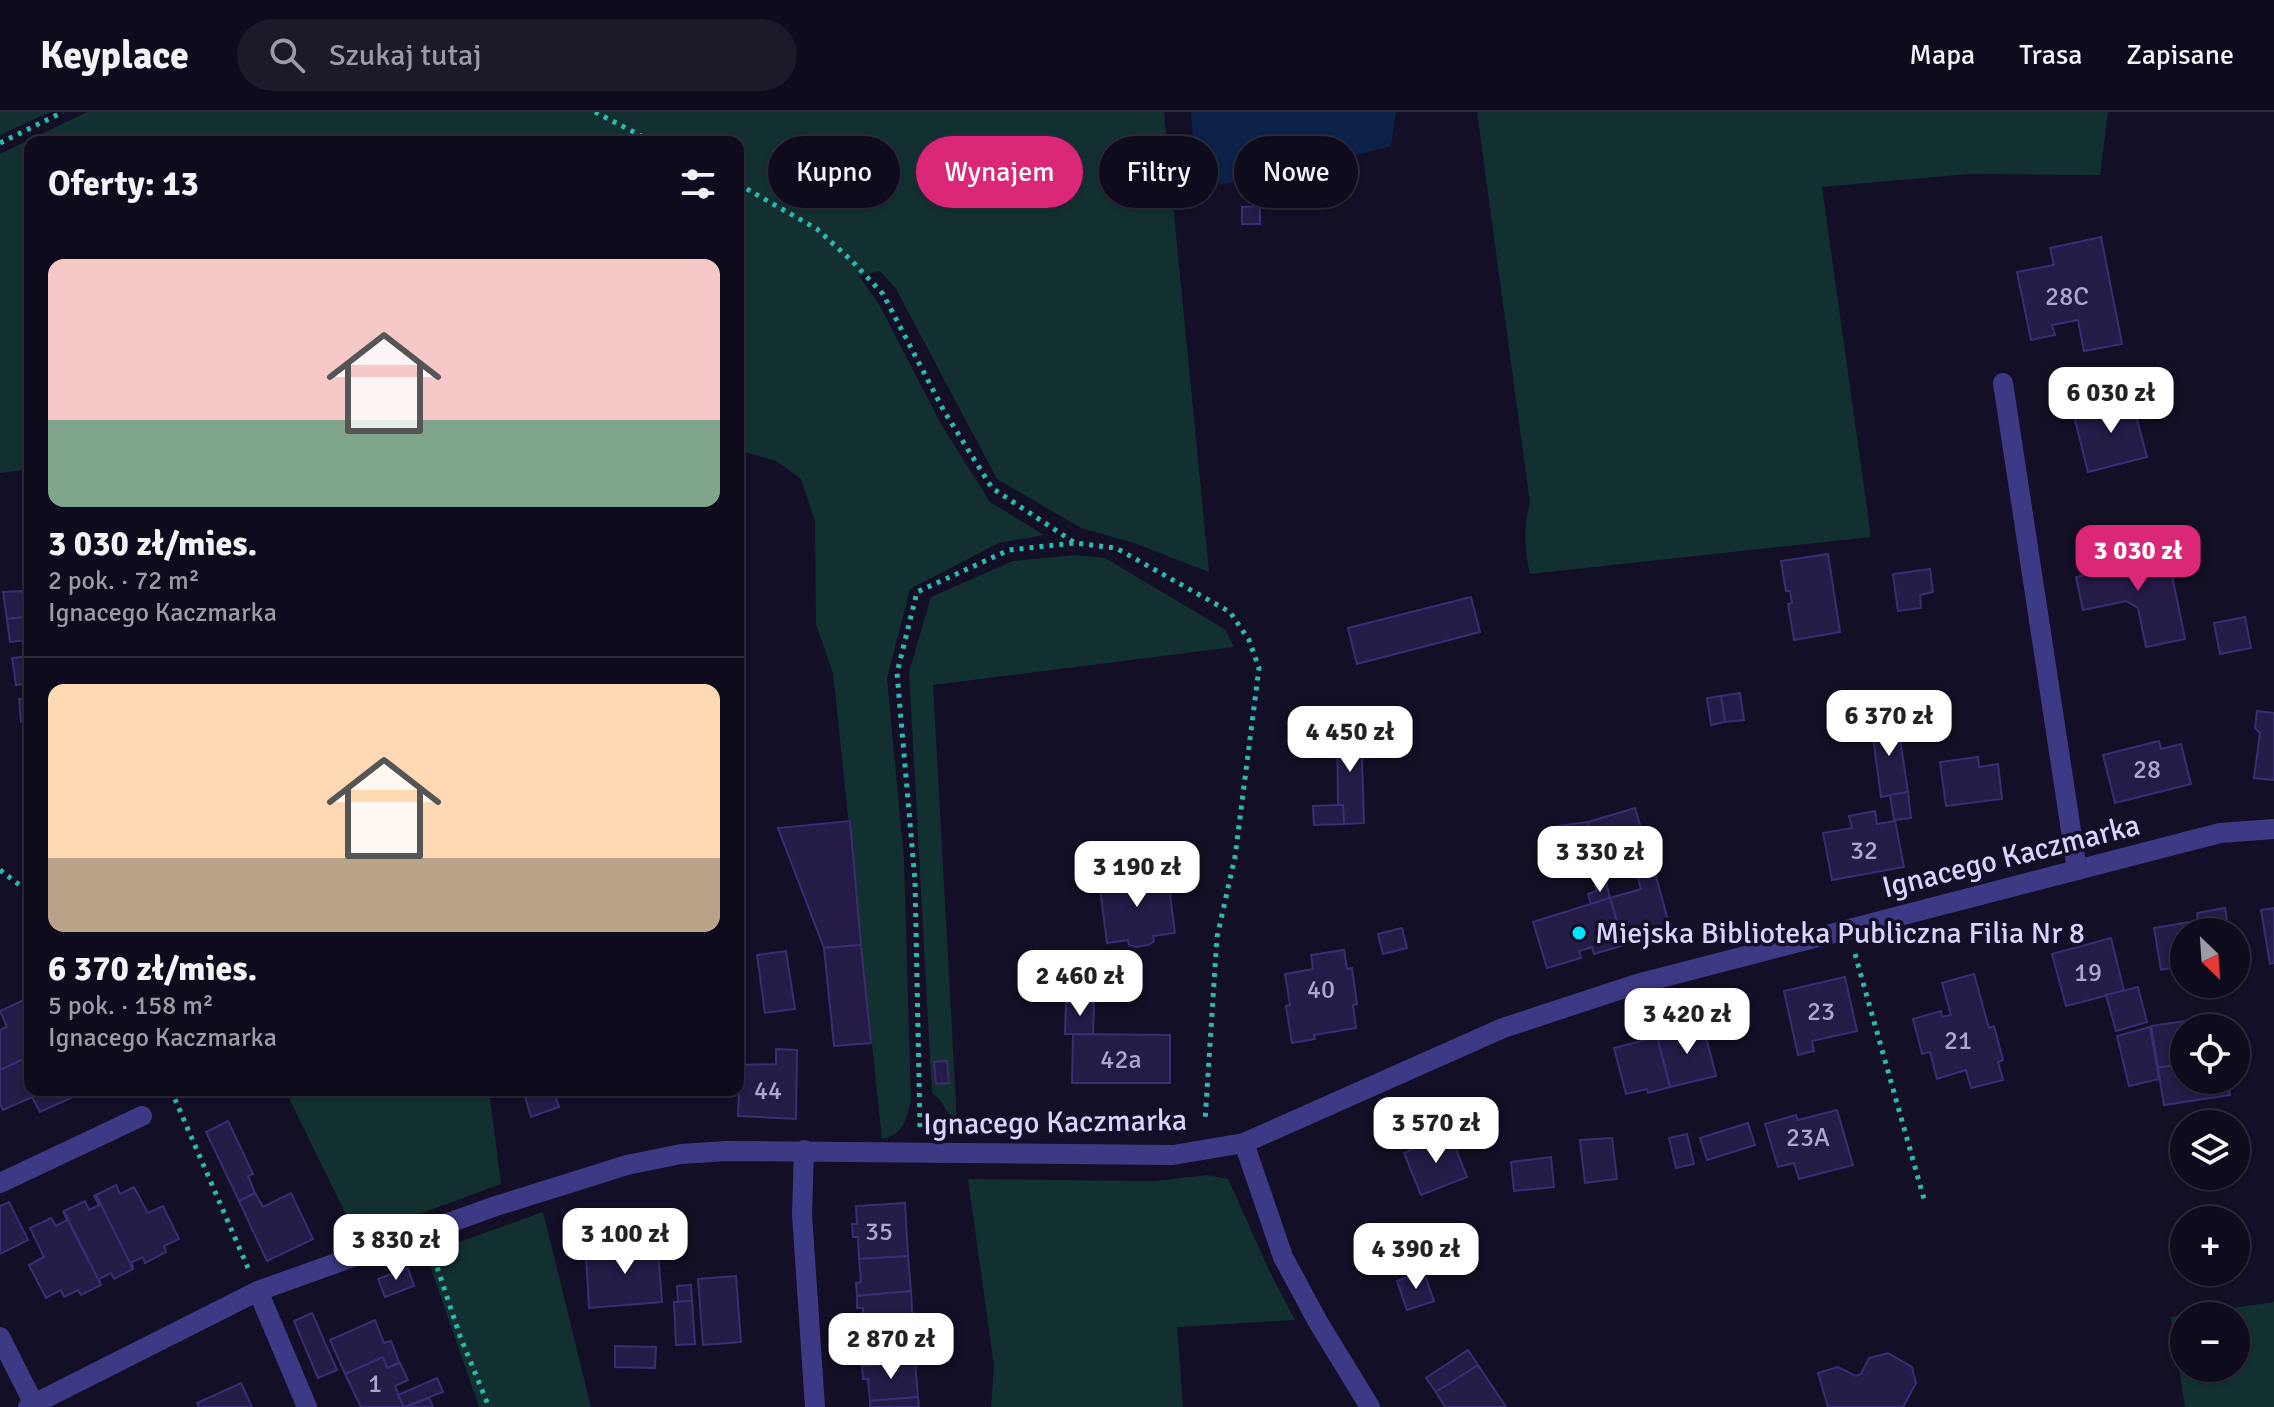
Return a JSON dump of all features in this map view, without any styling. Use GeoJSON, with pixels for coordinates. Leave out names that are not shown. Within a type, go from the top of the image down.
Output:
{"type":"FeatureCollection","features":[{"type":"Feature","properties":{"kind":"street"},"geometry":{"type":"LineString","coordinates":[[2003,383],[2077,870]]}},
{"type":"Feature","properties":{"kind":"street","name":"Ignacego Kaczmarka"},"geometry":{"type":"LineString","coordinates":[[31,1405],[258,1291],[558,1186],[652,1158],[727,1151],[804,1150],[1158,1155],[1244,1143],[1503,1028],[1637,984],[2220,833],[2274,829]]}},
{"type":"Feature","properties":{"kind":"street"},"geometry":{"type":"LineString","coordinates":[[0,1183],[142,1116]]}},
{"type":"Feature","properties":{"kind":"street"},"geometry":{"type":"LineString","coordinates":[[1244,1143],[1283,1257],[1370,1407]]}},
{"type":"Feature","properties":{"kind":"street"},"geometry":{"type":"LineString","coordinates":[[804,1150],[802,1214],[815,1407]]}},
{"type":"Feature","properties":{"kind":"street"},"geometry":{"type":"LineString","coordinates":[[258,1291],[307,1407]]}},
{"type":"Feature","properties":{"kind":"street"},"geometry":{"type":"LineString","coordinates":[[0,1337],[31,1405]]}},
{"type":"Feature","properties":{"kind":"path"},"geometry":{"type":"LineString","coordinates":[[0,143],[63,112]]}},
{"type":"Feature","properties":{"kind":"path"},"geometry":{"type":"LineString","coordinates":[[595,112],[641,136]]}},
{"type":"Feature","properties":{"kind":"path"},"geometry":{"type":"LineString","coordinates":[[744,187],[817,229],[883,294],[944,411],[992,488],[1075,543]]}},
{"type":"Feature","properties":{"kind":"path"},"geometry":{"type":"LineString","coordinates":[[921,1154],[915,881],[897,673],[913,606],[917,592],[1009,550],[1075,543],[1116,548],[1230,612],[1249,640],[1259,668],[1235,857],[1217,937],[1204,1150]]}},
{"type":"Feature","properties":{"kind":"path"},"geometry":{"type":"LineString","coordinates":[[0,870],[24,888]]}},
{"type":"Feature","properties":{"kind":"path"},"geometry":{"type":"LineString","coordinates":[[1848,930],[1924,1199]]}},
{"type":"Feature","properties":{"kind":"path"},"geometry":{"type":"LineString","coordinates":[[174,1096],[258,1291]]}},
{"type":"Feature","properties":{"kind":"path"},"geometry":{"type":"LineString","coordinates":[[426,1231],[442,1284],[489,1407]]}},
{"type":"Feature","properties":{"kind":"green space"},"geometry":{"type":"Polygon","coordinates":[[[0,112],[50,112],[0,135],[0,112]]]}},
{"type":"Feature","properties":{"kind":"green space"},"geometry":{"type":"Polygon","coordinates":[[[87,112],[1164,112],[1166,136],[1099,136],[1099,208],[1173,208],[1209,572],[1134,543],[1081,528],[997,479],[896,289],[880,271],[859,276],[880,306],[941,424],[990,502],[1044,535],[999,543],[910,589],[887,678],[904,859],[911,1101],[899,1130],[882,1139],[833,673],[816,624],[815,521],[801,479],[776,461],[744,452],[744,136],[37,136],[87,112]]]}},
{"type":"Feature","properties":{"kind":"green space"},"geometry":{"type":"Polygon","coordinates":[[[1477,112],[2108,112],[2100,175],[1969,174],[1822,187],[1871,537],[1530,574],[1526,520],[1530,503],[1477,112]]]}},
{"type":"Feature","properties":{"kind":"green space"},"geometry":{"type":"Polygon","coordinates":[[[24,142],[24,470],[0,473],[0,154],[24,142]]]}},
{"type":"Feature","properties":{"kind":"green space"},"geometry":{"type":"Polygon","coordinates":[[[1076,555],[1105,558],[1226,630],[1234,647],[933,685],[957,1122],[932,1093],[909,672],[931,597],[1013,561],[1076,555]]]}},
{"type":"Feature","properties":{"kind":"green space"},"geometry":{"type":"Polygon","coordinates":[[[288,1096],[490,1096],[501,1184],[357,1237],[288,1096]]]}},
{"type":"Feature","properties":{"kind":"green space"},"geometry":{"type":"Polygon","coordinates":[[[1207,1175],[1228,1179],[1295,1320],[1177,1327],[1183,1407],[991,1407],[994,1366],[968,1179],[1155,1181],[1207,1175]]]}},
{"type":"Feature","properties":{"kind":"green space"},"geometry":{"type":"Polygon","coordinates":[[[543,1212],[591,1407],[479,1407],[426,1254],[543,1212]]]}},
{"type":"Feature","properties":{"kind":"green space"},"geometry":{"type":"Polygon","coordinates":[[[2274,1302],[2274,1407],[2185,1407],[2181,1382],[2250,1382],[2250,1305],[2274,1302]]]}},
{"type":"Feature","properties":{"kind":"water"},"geometry":{"type":"Polygon","coordinates":[[[1191,112],[1396,112],[1391,146],[1358,155],[1358,136],[1234,136],[1234,182],[1218,185],[1218,136],[1193,136],[1191,112]]]}},
{"type":"Feature","properties":{"kind":"building"},"geometry":{"type":"Polygon","coordinates":[[[1242,208],[1260,208],[1260,224],[1242,224],[1242,208]]]}},
{"type":"Feature","properties":{"kind":"building"},"geometry":{"type":"Polygon","coordinates":[[[2101,237],[2122,344],[2084,351],[2078,320],[2052,325],[2055,335],[2031,340],[2017,272],[2054,265],[2050,248],[2101,237]]]}},
{"type":"Feature","properties":{"kind":"building"},"geometry":{"type":"Polygon","coordinates":[[[2131,397],[2147,457],[2088,472],[2074,416],[2097,411],[2095,406],[2131,397]]]}},
{"type":"Feature","properties":{"kind":"building"},"geometry":{"type":"Polygon","coordinates":[[[2145,549],[2147,556],[2167,551],[2185,639],[2146,647],[2138,608],[2126,601],[2083,610],[2076,577],[2108,570],[2106,558],[2145,549]]]}},
{"type":"Feature","properties":{"kind":"building"},"geometry":{"type":"Polygon","coordinates":[[[1828,554],[1840,632],[1794,640],[1788,604],[1792,603],[1790,591],[1786,591],[1781,561],[1828,554]]]}},
{"type":"Feature","properties":{"kind":"building"},"geometry":{"type":"Polygon","coordinates":[[[1930,569],[1933,592],[1920,595],[1921,608],[1898,611],[1893,574],[1930,569]]]}},
{"type":"Feature","properties":{"kind":"building"},"geometry":{"type":"Polygon","coordinates":[[[22,591],[24,617],[7,619],[3,592],[22,591]]]}},
{"type":"Feature","properties":{"kind":"building"},"geometry":{"type":"Polygon","coordinates":[[[1471,597],[1480,632],[1357,664],[1348,628],[1471,597]]]}},
{"type":"Feature","properties":{"kind":"building"},"geometry":{"type":"Polygon","coordinates":[[[24,617],[24,640],[10,642],[7,619],[24,617]]]}},
{"type":"Feature","properties":{"kind":"building"},"geometry":{"type":"Polygon","coordinates":[[[2245,617],[2251,648],[2220,654],[2214,623],[2245,617]]]}},
{"type":"Feature","properties":{"kind":"building"},"geometry":{"type":"Polygon","coordinates":[[[24,657],[24,684],[16,685],[12,658],[24,657]]]}},
{"type":"Feature","properties":{"kind":"building"},"geometry":{"type":"Polygon","coordinates":[[[1740,693],[1744,720],[1725,722],[1721,696],[1740,693]]]}},
{"type":"Feature","properties":{"kind":"building"},"geometry":{"type":"Polygon","coordinates":[[[1721,696],[1725,722],[1711,725],[1707,698],[1721,696]]]}},
{"type":"Feature","properties":{"kind":"building"},"geometry":{"type":"Polygon","coordinates":[[[19,699],[24,699],[24,722],[21,722],[19,699]]]}},
{"type":"Feature","properties":{"kind":"building"},"geometry":{"type":"Polygon","coordinates":[[[2257,711],[2274,713],[2274,780],[2254,778],[2260,733],[2255,728],[2257,711]]]}},
{"type":"Feature","properties":{"kind":"building"},"geometry":{"type":"Polygon","coordinates":[[[1914,717],[1917,735],[1901,737],[1899,719],[1914,717]]]}},
{"type":"Feature","properties":{"kind":"building"},"geometry":{"type":"Polygon","coordinates":[[[1897,719],[1908,792],[1881,797],[1871,723],[1897,719]]]}},
{"type":"Feature","properties":{"kind":"building"},"geometry":{"type":"Polygon","coordinates":[[[1361,726],[1364,823],[1344,824],[1343,805],[1338,805],[1337,727],[1361,726]]]}},
{"type":"Feature","properties":{"kind":"building"},"geometry":{"type":"Polygon","coordinates":[[[2159,741],[2161,749],[2181,744],[2191,784],[2115,803],[2103,755],[2159,741]]]}},
{"type":"Feature","properties":{"kind":"building"},"geometry":{"type":"Polygon","coordinates":[[[1978,757],[1979,767],[1998,764],[2002,799],[1946,806],[1940,762],[1978,757]]]}},
{"type":"Feature","properties":{"kind":"building"},"geometry":{"type":"Polygon","coordinates":[[[1908,792],[1911,818],[1894,820],[1890,795],[1908,792]]]}},
{"type":"Feature","properties":{"kind":"building"},"geometry":{"type":"Polygon","coordinates":[[[1343,805],[1344,824],[1314,825],[1313,806],[1343,805]]]}},
{"type":"Feature","properties":{"kind":"building"},"geometry":{"type":"Polygon","coordinates":[[[1635,808],[1643,835],[1620,842],[1625,858],[1601,865],[1588,822],[1635,808]]]}},
{"type":"Feature","properties":{"kind":"building"},"geometry":{"type":"Polygon","coordinates":[[[1875,811],[1877,824],[1895,821],[1904,867],[1832,880],[1823,833],[1852,828],[1849,816],[1875,811]]]}},
{"type":"Feature","properties":{"kind":"building"},"geometry":{"type":"Polygon","coordinates":[[[850,821],[861,945],[824,948],[778,828],[850,821]]]}},
{"type":"Feature","properties":{"kind":"building"},"geometry":{"type":"Polygon","coordinates":[[[1588,822],[1601,867],[1589,871],[1577,830],[1558,834],[1557,826],[1588,822]]]}},
{"type":"Feature","properties":{"kind":"building"},"geometry":{"type":"Polygon","coordinates":[[[1133,850],[1137,876],[1099,881],[1095,855],[1133,850]]]}},
{"type":"Feature","properties":{"kind":"building"},"geometry":{"type":"Polygon","coordinates":[[[1167,872],[1175,933],[1153,936],[1154,941],[1148,945],[1136,947],[1129,945],[1128,940],[1107,943],[1099,881],[1167,872]]]}},
{"type":"Feature","properties":{"kind":"building"},"geometry":{"type":"Polygon","coordinates":[[[1655,873],[1671,931],[1624,945],[1610,898],[1641,889],[1638,878],[1655,873]]]}},
{"type":"Feature","properties":{"kind":"building"},"geometry":{"type":"Polygon","coordinates":[[[1606,882],[1610,898],[1591,904],[1588,894],[1597,891],[1595,886],[1606,882]]]}},
{"type":"Feature","properties":{"kind":"building","name":"Miejska Biblioteka Publiczna Filia Nr 8"},"geometry":{"type":"Polygon","coordinates":[[[1610,898],[1624,945],[1594,954],[1592,947],[1579,951],[1581,958],[1547,968],[1533,922],[1610,898]]]}},
{"type":"Feature","properties":{"kind":"building"},"geometry":{"type":"Polygon","coordinates":[[[2225,908],[2227,918],[2198,918],[2197,913],[2225,908]]]}},
{"type":"Feature","properties":{"kind":"building"},"geometry":{"type":"Polygon","coordinates":[[[2274,908],[2274,963],[2270,964],[2261,910],[2274,908]]]}},
{"type":"Feature","properties":{"kind":"building"},"geometry":{"type":"Polygon","coordinates":[[[2170,925],[2170,968],[2161,970],[2154,928],[2170,925]]]}},
{"type":"Feature","properties":{"kind":"building"},"geometry":{"type":"Polygon","coordinates":[[[1402,928],[1407,948],[1383,954],[1378,934],[1402,928]]]}},
{"type":"Feature","properties":{"kind":"building"},"geometry":{"type":"Polygon","coordinates":[[[2111,938],[2124,991],[2066,1006],[2052,954],[2111,938]]]}},
{"type":"Feature","properties":{"kind":"building"},"geometry":{"type":"Polygon","coordinates":[[[861,945],[871,1043],[834,1046],[824,948],[861,945]]]}},
{"type":"Feature","properties":{"kind":"building"},"geometry":{"type":"Polygon","coordinates":[[[1344,950],[1347,969],[1352,968],[1357,1004],[1353,1005],[1356,1028],[1314,1035],[1315,1039],[1292,1043],[1285,974],[1313,969],[1311,955],[1344,950]]]}},
{"type":"Feature","properties":{"kind":"building"},"geometry":{"type":"Polygon","coordinates":[[[786,951],[795,1009],[765,1013],[757,955],[786,951]]]}},
{"type":"Feature","properties":{"kind":"building"},"geometry":{"type":"Polygon","coordinates":[[[1094,967],[1094,1003],[1066,1003],[1066,968],[1094,967]]]}},
{"type":"Feature","properties":{"kind":"building"},"geometry":{"type":"Polygon","coordinates":[[[1974,974],[1989,1028],[1994,1026],[2003,1060],[1998,1062],[2003,1080],[1971,1088],[1966,1070],[1937,1079],[1930,1052],[1922,1054],[1913,1019],[1941,1011],[1942,1017],[1951,1015],[1942,983],[1974,974]]]}},
{"type":"Feature","properties":{"kind":"building"},"geometry":{"type":"Polygon","coordinates":[[[1845,977],[1857,1031],[1812,1041],[1814,1051],[1798,1055],[1784,991],[1845,977]]]}},
{"type":"Feature","properties":{"kind":"building"},"geometry":{"type":"Polygon","coordinates":[[[2138,987],[2147,1022],[2116,1031],[2106,995],[2138,987]]]}},
{"type":"Feature","properties":{"kind":"building"},"geometry":{"type":"Polygon","coordinates":[[[24,1000],[24,1059],[0,1070],[0,1030],[7,1027],[0,1011],[24,1000]]]}},
{"type":"Feature","properties":{"kind":"building"},"geometry":{"type":"Polygon","coordinates":[[[1066,1003],[1094,1003],[1093,1034],[1065,1034],[1066,1003]]]}},
{"type":"Feature","properties":{"kind":"building"},"geometry":{"type":"Polygon","coordinates":[[[2170,1023],[2170,1066],[2158,1068],[2151,1026],[2170,1023]]]}},
{"type":"Feature","properties":{"kind":"building"},"geometry":{"type":"Polygon","coordinates":[[[1703,1025],[1716,1076],[1670,1087],[1657,1037],[1703,1025]]]}},
{"type":"Feature","properties":{"kind":"building"},"geometry":{"type":"Polygon","coordinates":[[[2150,1027],[2159,1079],[2129,1086],[2117,1036],[2150,1027]]]}},
{"type":"Feature","properties":{"kind":"building"},"geometry":{"type":"Polygon","coordinates":[[[1073,1034],[1170,1035],[1170,1083],[1072,1083],[1073,1034]]]}},
{"type":"Feature","properties":{"kind":"building"},"geometry":{"type":"Polygon","coordinates":[[[1657,1037],[1670,1087],[1648,1093],[1647,1089],[1626,1094],[1614,1048],[1657,1037]]]}},
{"type":"Feature","properties":{"kind":"building"},"geometry":{"type":"Polygon","coordinates":[[[776,1049],[797,1050],[796,1119],[738,1116],[739,1096],[744,1096],[744,1065],[776,1064],[776,1049]]]}},
{"type":"Feature","properties":{"kind":"building"},"geometry":{"type":"Polygon","coordinates":[[[24,1059],[24,1096],[73,1097],[40,1112],[32,1097],[3,1110],[0,1104],[0,1070],[24,1059]]]}},
{"type":"Feature","properties":{"kind":"building"},"geometry":{"type":"Polygon","coordinates":[[[947,1061],[949,1083],[936,1084],[934,1062],[947,1061]]]}},
{"type":"Feature","properties":{"kind":"building"},"geometry":{"type":"Polygon","coordinates":[[[2170,1066],[2170,1094],[2230,1095],[2164,1105],[2158,1068],[2170,1066]]]}},
{"type":"Feature","properties":{"kind":"building"},"geometry":{"type":"Polygon","coordinates":[[[525,1096],[555,1096],[559,1107],[531,1117],[525,1096]]]}},
{"type":"Feature","properties":{"kind":"building"},"geometry":{"type":"Polygon","coordinates":[[[1837,1110],[1853,1165],[1799,1179],[1794,1163],[1778,1167],[1765,1124],[1796,1115],[1798,1120],[1837,1110]]]}},
{"type":"Feature","properties":{"kind":"building"},"geometry":{"type":"Polygon","coordinates":[[[228,1121],[253,1174],[248,1176],[255,1193],[239,1201],[206,1132],[228,1121]]]}},
{"type":"Feature","properties":{"kind":"building"},"geometry":{"type":"Polygon","coordinates":[[[1748,1123],[1755,1145],[1707,1160],[1700,1138],[1748,1123]]]}},
{"type":"Feature","properties":{"kind":"building"},"geometry":{"type":"Polygon","coordinates":[[[1450,1134],[1467,1177],[1421,1195],[1404,1153],[1450,1134]]]}},
{"type":"Feature","properties":{"kind":"building"},"geometry":{"type":"Polygon","coordinates":[[[1687,1134],[1694,1164],[1676,1168],[1669,1138],[1687,1134]]]}},
{"type":"Feature","properties":{"kind":"building"},"geometry":{"type":"Polygon","coordinates":[[[1612,1138],[1617,1179],[1585,1183],[1580,1140],[1612,1138]]]}},
{"type":"Feature","properties":{"kind":"building"},"geometry":{"type":"Polygon","coordinates":[[[1551,1157],[1554,1187],[1514,1191],[1511,1162],[1551,1157]]]}},
{"type":"Feature","properties":{"kind":"building"},"geometry":{"type":"Polygon","coordinates":[[[116,1185],[120,1194],[134,1187],[148,1213],[163,1206],[179,1239],[164,1246],[166,1252],[145,1263],[143,1257],[132,1262],[133,1269],[96,1195],[116,1185]]]}},
{"type":"Feature","properties":{"kind":"building"},"geometry":{"type":"Polygon","coordinates":[[[255,1193],[263,1207],[291,1193],[313,1239],[267,1261],[239,1201],[255,1193]]]}},
{"type":"Feature","properties":{"kind":"building"},"geometry":{"type":"Polygon","coordinates":[[[96,1195],[133,1269],[114,1279],[111,1273],[99,1279],[101,1285],[64,1211],[85,1201],[89,1210],[99,1205],[96,1195]]]}},
{"type":"Feature","properties":{"kind":"building"},"geometry":{"type":"Polygon","coordinates":[[[9,1202],[28,1240],[0,1254],[0,1206],[9,1202]]]}},
{"type":"Feature","properties":{"kind":"building"},"geometry":{"type":"Polygon","coordinates":[[[905,1203],[908,1256],[859,1259],[858,1237],[853,1237],[852,1224],[857,1224],[856,1206],[905,1203]]]}},
{"type":"Feature","properties":{"kind":"building"},"geometry":{"type":"Polygon","coordinates":[[[63,1211],[101,1285],[81,1295],[78,1290],[64,1297],[61,1290],[46,1298],[29,1265],[44,1257],[30,1228],[51,1218],[56,1226],[67,1220],[63,1211]]]}},
{"type":"Feature","properties":{"kind":"building"},"geometry":{"type":"Polygon","coordinates":[[[657,1239],[662,1302],[589,1308],[586,1257],[620,1254],[619,1242],[657,1239]]]}},
{"type":"Feature","properties":{"kind":"building"},"geometry":{"type":"Polygon","coordinates":[[[908,1256],[911,1291],[857,1296],[856,1283],[861,1282],[859,1259],[908,1256]]]}},
{"type":"Feature","properties":{"kind":"building"},"geometry":{"type":"Polygon","coordinates":[[[408,1268],[414,1286],[385,1297],[378,1279],[408,1268]]]}},
{"type":"Feature","properties":{"kind":"building"},"geometry":{"type":"Polygon","coordinates":[[[1424,1272],[1434,1301],[1407,1310],[1397,1281],[1424,1272]]]}},
{"type":"Feature","properties":{"kind":"building"},"geometry":{"type":"Polygon","coordinates":[[[736,1276],[741,1342],[703,1345],[698,1279],[736,1276]]]}},
{"type":"Feature","properties":{"kind":"building"},"geometry":{"type":"Polygon","coordinates":[[[691,1285],[692,1301],[678,1302],[677,1286],[691,1285]]]}},
{"type":"Feature","properties":{"kind":"building"},"geometry":{"type":"Polygon","coordinates":[[[911,1291],[913,1327],[864,1331],[863,1308],[857,1308],[857,1296],[911,1291]]]}},
{"type":"Feature","properties":{"kind":"building"},"geometry":{"type":"Polygon","coordinates":[[[692,1301],[695,1344],[676,1345],[674,1302],[692,1301]]]}},
{"type":"Feature","properties":{"kind":"building"},"geometry":{"type":"Polygon","coordinates":[[[312,1313],[337,1370],[318,1378],[294,1321],[312,1313]]]}},
{"type":"Feature","properties":{"kind":"building"},"geometry":{"type":"Polygon","coordinates":[[[375,1320],[384,1343],[391,1341],[399,1362],[387,1368],[383,1357],[345,1374],[330,1340],[375,1320]]]}},
{"type":"Feature","properties":{"kind":"building"},"geometry":{"type":"Polygon","coordinates":[[[913,1327],[915,1362],[862,1366],[861,1353],[866,1353],[864,1331],[913,1327]]]}},
{"type":"Feature","properties":{"kind":"building"},"geometry":{"type":"Polygon","coordinates":[[[615,1346],[656,1347],[655,1368],[615,1367],[615,1346]]]}},
{"type":"Feature","properties":{"kind":"building"},"geometry":{"type":"Polygon","coordinates":[[[1468,1350],[1478,1365],[1436,1392],[1426,1378],[1468,1350]]]}},
{"type":"Feature","properties":{"kind":"building"},"geometry":{"type":"Polygon","coordinates":[[[1888,1353],[1912,1367],[1916,1383],[1903,1407],[1828,1407],[1818,1373],[1838,1367],[1856,1376],[1861,1374],[1869,1358],[1888,1353]]]}},
{"type":"Feature","properties":{"kind":"building"},"geometry":{"type":"Polygon","coordinates":[[[383,1357],[387,1368],[400,1363],[408,1380],[395,1386],[404,1407],[361,1407],[345,1374],[383,1357]]]}},
{"type":"Feature","properties":{"kind":"building"},"geometry":{"type":"Polygon","coordinates":[[[915,1362],[918,1397],[870,1401],[868,1379],[863,1379],[862,1366],[915,1362]]]}},
{"type":"Feature","properties":{"kind":"building"},"geometry":{"type":"Polygon","coordinates":[[[1478,1365],[1506,1407],[1445,1407],[1436,1392],[1478,1365]]]}},
{"type":"Feature","properties":{"kind":"building"},"geometry":{"type":"Polygon","coordinates":[[[437,1378],[443,1392],[404,1407],[398,1395],[437,1378]]]}},
{"type":"Feature","properties":{"kind":"building"},"geometry":{"type":"Polygon","coordinates":[[[241,1383],[252,1407],[199,1407],[197,1403],[241,1383]]]}},
{"type":"Feature","properties":{"kind":"building"},"geometry":{"type":"Polygon","coordinates":[[[918,1397],[919,1407],[870,1407],[870,1401],[918,1397]]]}},
{"type":"Feature","properties":{"kind":"building"},"geometry":{"type":"Polygon","coordinates":[[[429,1398],[433,1407],[406,1407],[429,1398]]]}},
{"type":"Feature","properties":{"kind":"place","name":"Miejska Biblioteka Publiczna Filia Nr 8"},"geometry":{"type":"Point","coordinates":[1579,933]}}]}
